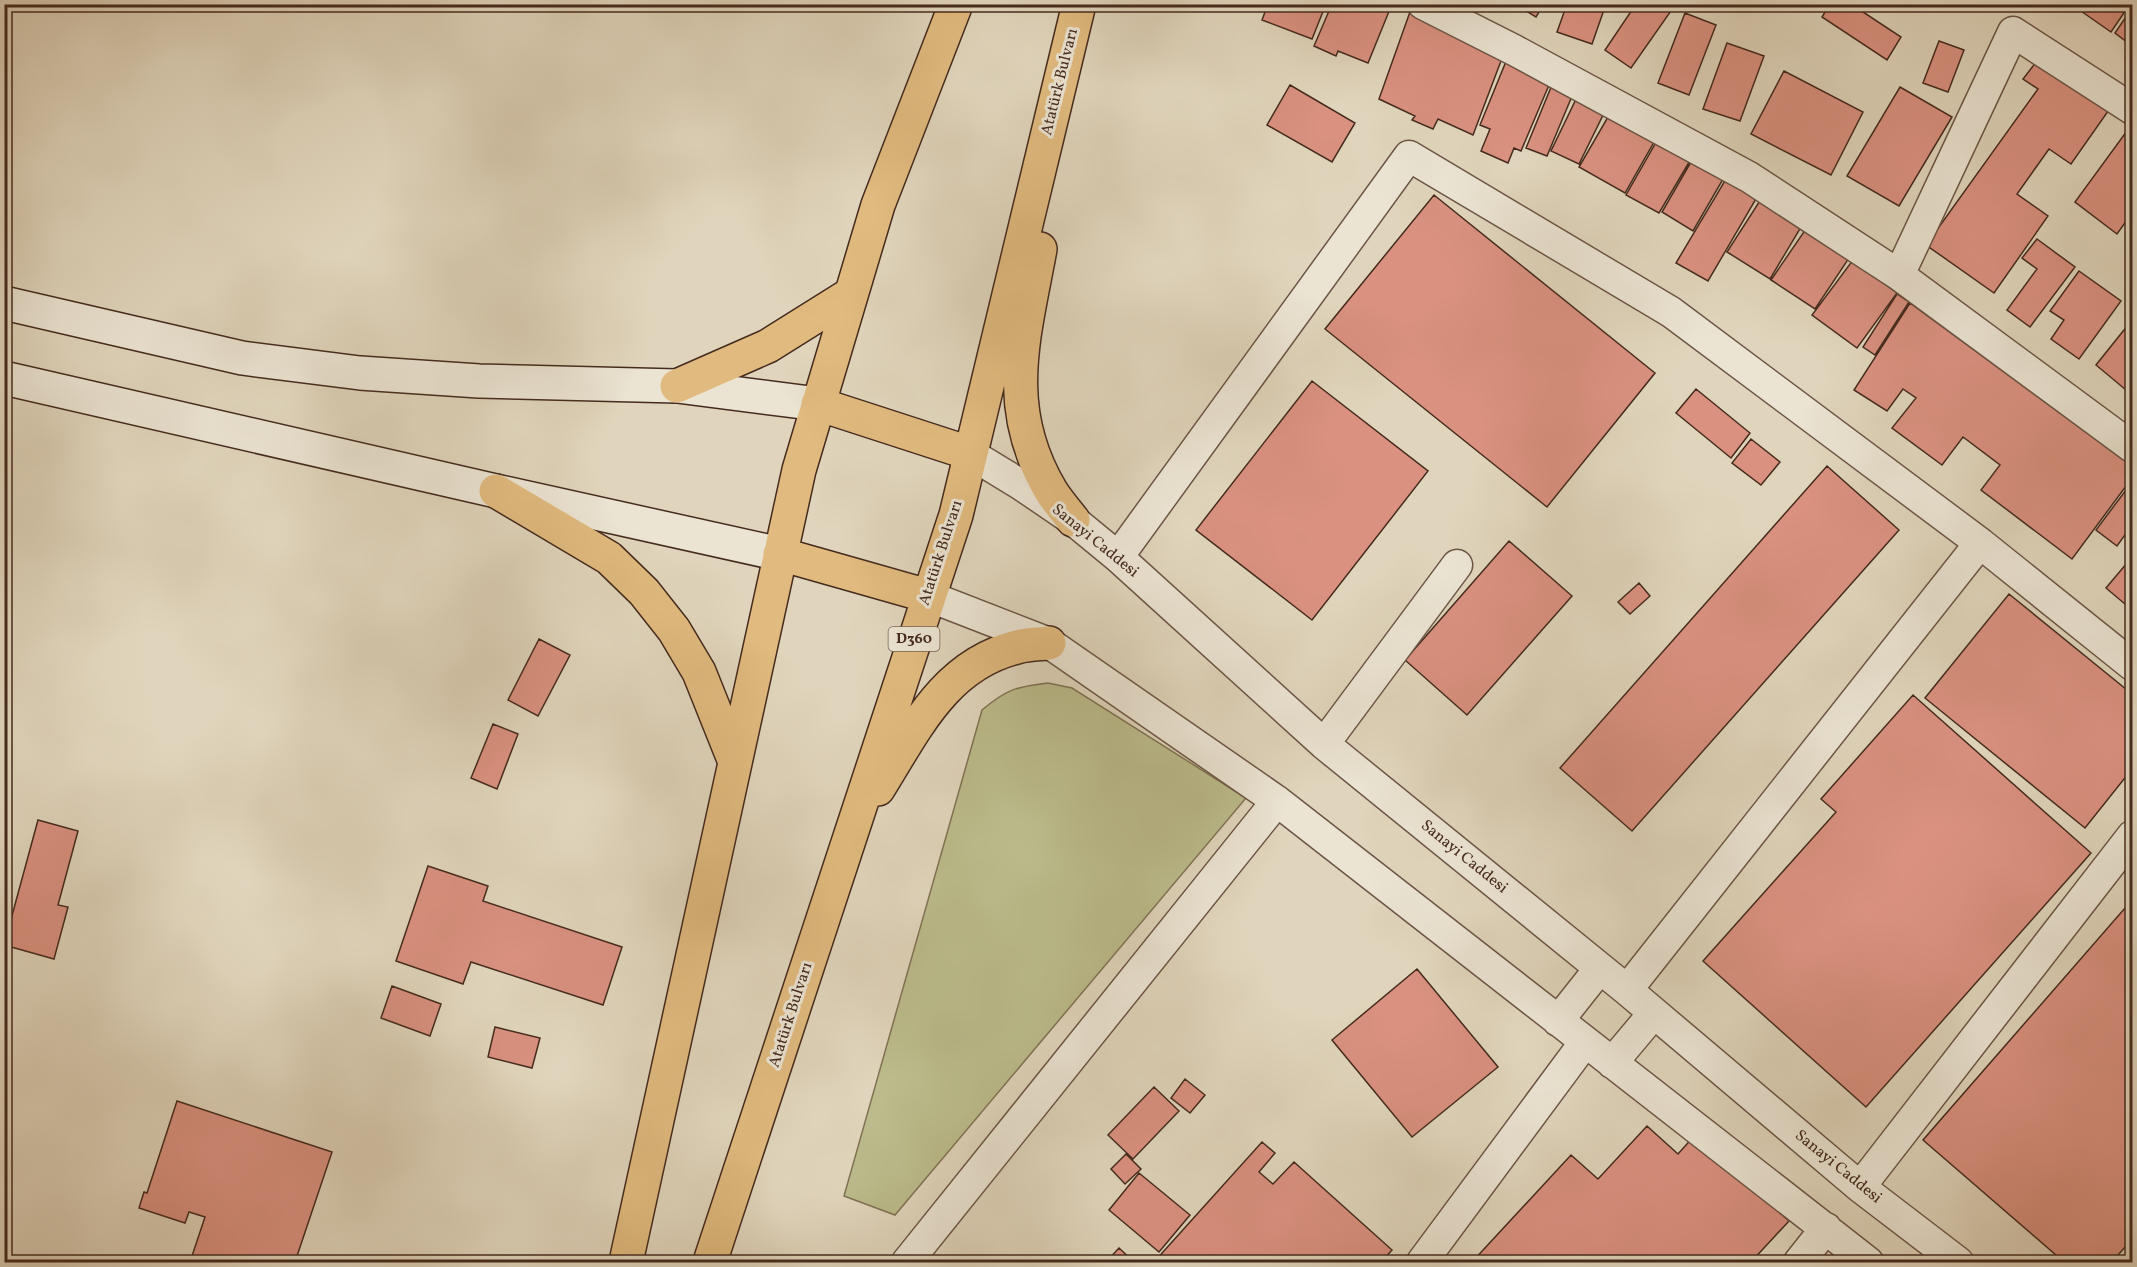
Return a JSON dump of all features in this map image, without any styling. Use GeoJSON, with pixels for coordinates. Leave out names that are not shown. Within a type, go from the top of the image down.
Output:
{"type":"FeatureCollection","features":[{"type":"Feature","properties":{"kind":"highway"},"geometry":{"type":"LineString","coordinates":[[626,1263],[799,470],[878,205],[956,4]]}},
{"type":"Feature","properties":{"kind":"highway","name":"Atatürk Bulvarı"},"geometry":{"type":"LineString","coordinates":[[710,1263],[956,515],[969,453],[1079,4]]}},
{"type":"Feature","properties":{"kind":"highway"},"geometry":{"type":"LineString","coordinates":[[1073,520],[1051,492],[1035,460],[1024,426],[1019,390],[1021,355],[1083,4]]}},
{"type":"Feature","properties":{"kind":"highway"},"geometry":{"type":"LineString","coordinates":[[678,386],[768,346],[851,294]]}},
{"type":"Feature","properties":{"kind":"highway"},"geometry":{"type":"LineString","coordinates":[[818,404],[969,453]]}},
{"type":"Feature","properties":{"kind":"highway"},"geometry":{"type":"LineString","coordinates":[[496,491],[609,558],[644,592],[674,630],[699,672],[735,762]]}},
{"type":"Feature","properties":{"kind":"highway"},"geometry":{"type":"LineString","coordinates":[[780,554],[928,596]]}},
{"type":"Feature","properties":{"kind":"highway"},"geometry":{"type":"LineString","coordinates":[[849,836],[938,695],[961,673],[988,657],[1018,647],[1049,643]]}},
{"type":"Feature","properties":{"kind":"main road"},"geometry":{"type":"LineString","coordinates":[[4,303],[242,358],[360,373],[478,381],[678,386],[818,404]]}},
{"type":"Feature","properties":{"kind":"main road"},"geometry":{"type":"LineString","coordinates":[[4,378],[780,554]]}},
{"type":"Feature","properties":{"kind":"street"},"geometry":{"type":"LineString","coordinates":[[1423,4],[1514,50],[1749,177],[1899,275],[2133,447]]}},
{"type":"Feature","properties":{"kind":"street"},"geometry":{"type":"LineString","coordinates":[[1899,275],[2013,32],[2133,109]]}},
{"type":"Feature","properties":{"kind":"street"},"geometry":{"type":"LineString","coordinates":[[1118,557],[1409,156],[1671,312],[1980,543],[2133,665]]}},
{"type":"Feature","properties":{"kind":"street","name":"Sanayi Caddesi"},"geometry":{"type":"LineString","coordinates":[[969,453],[1073,520],[1118,557],[1324,744],[1627,990],[1860,1187],[1958,1263]]}},
{"type":"Feature","properties":{"kind":"street"},"geometry":{"type":"LineString","coordinates":[[1627,990],[1980,543]]}},
{"type":"Feature","properties":{"kind":"street"},"geometry":{"type":"LineString","coordinates":[[1324,744],[1457,565]]}},
{"type":"Feature","properties":{"kind":"street"},"geometry":{"type":"LineString","coordinates":[[928,596],[1049,643],[1277,801],[1868,1263]]}},
{"type":"Feature","properties":{"kind":"street"},"geometry":{"type":"LineString","coordinates":[[907,1263],[1277,801]]}},
{"type":"Feature","properties":{"kind":"street"},"geometry":{"type":"LineString","coordinates":[[1860,1187],[2133,836]]}},
{"type":"Feature","properties":{"kind":"street"},"geometry":{"type":"LineString","coordinates":[[1558,1021],[1600,968]]}},
{"type":"Feature","properties":{"kind":"street"},"geometry":{"type":"LineString","coordinates":[[1612,1063],[1654,1013]]}},
{"type":"Feature","properties":{"kind":"street"},"geometry":{"type":"LineString","coordinates":[[1422,1263],[1585,1042]]}},
{"type":"Feature","properties":{"kind":"street"},"geometry":{"type":"LineString","coordinates":[[1799,1263],[1826,1228]]}},
{"type":"Feature","properties":{"kind":"green space"},"geometry":{"type":"Polygon","coordinates":[[[1048,683],[1072,688],[1246,798],[895,1215],[844,1196],[982,710],[998,697],[1012,690],[1048,683]]]}},
{"type":"Feature","properties":{"kind":"building"},"geometry":{"type":"Polygon","coordinates":[[[1268,4],[1326,4],[1312,39],[1262,20],[1268,4]]]}},
{"type":"Feature","properties":{"kind":"building"},"geometry":{"type":"Polygon","coordinates":[[[1332,4],[1392,4],[1368,63],[1338,51],[1336,56],[1314,46],[1332,4]]]}},
{"type":"Feature","properties":{"kind":"building"},"geometry":{"type":"Polygon","coordinates":[[[1515,4],[1544,4],[1536,17],[1515,4]]]}},
{"type":"Feature","properties":{"kind":"building"},"geometry":{"type":"Polygon","coordinates":[[[1567,4],[1606,4],[1592,44],[1557,32],[1567,4]]]}},
{"type":"Feature","properties":{"kind":"building"},"geometry":{"type":"Polygon","coordinates":[[[1636,4],[1667,4],[1673,8],[1631,68],[1605,50],[1636,4]]]}},
{"type":"Feature","properties":{"kind":"building"},"geometry":{"type":"Polygon","coordinates":[[[1830,4],[1851,4],[1901,37],[1887,60],[1822,17],[1830,4]]]}},
{"type":"Feature","properties":{"kind":"building"},"geometry":{"type":"Polygon","coordinates":[[[2071,4],[2130,4],[2111,32],[2071,4]]]}},
{"type":"Feature","properties":{"kind":"building"},"geometry":{"type":"Polygon","coordinates":[[[2132,8],[2132,46],[2115,33],[2132,8]]]}},
{"type":"Feature","properties":{"kind":"building"},"geometry":{"type":"Polygon","coordinates":[[[1411,9],[1504,53],[1473,135],[1438,119],[1433,129],[1412,120],[1415,116],[1379,99],[1411,9]]]}},
{"type":"Feature","properties":{"kind":"building"},"geometry":{"type":"Polygon","coordinates":[[[1685,13],[1716,25],[1689,95],[1658,83],[1685,13]]]}},
{"type":"Feature","properties":{"kind":"building"},"geometry":{"type":"Polygon","coordinates":[[[1939,41],[1964,50],[1948,92],[1923,83],[1939,41]]]}},
{"type":"Feature","properties":{"kind":"building"},"geometry":{"type":"Polygon","coordinates":[[[1727,43],[1764,56],[1740,121],[1703,109],[1727,43]]]}},
{"type":"Feature","properties":{"kind":"building"},"geometry":{"type":"Polygon","coordinates":[[[2040,57],[2111,107],[2071,164],[2049,149],[2017,194],[2048,216],[1994,293],[1926,245],[2038,89],[2023,79],[2040,57]]]}},
{"type":"Feature","properties":{"kind":"building"},"geometry":{"type":"Polygon","coordinates":[[[1507,59],[1552,78],[1521,151],[1514,148],[1508,163],[1481,151],[1490,129],[1480,125],[1507,59]]]}},
{"type":"Feature","properties":{"kind":"building"},"geometry":{"type":"Polygon","coordinates":[[[1784,71],[1863,112],[1831,175],[1751,134],[1784,71]]]}},
{"type":"Feature","properties":{"kind":"building"},"geometry":{"type":"Polygon","coordinates":[[[1554,80],[1575,89],[1547,156],[1526,148],[1554,80]]]}},
{"type":"Feature","properties":{"kind":"building"},"geometry":{"type":"Polygon","coordinates":[[[1290,85],[1355,123],[1332,162],[1267,125],[1290,85]]]}},
{"type":"Feature","properties":{"kind":"building"},"geometry":{"type":"Polygon","coordinates":[[[1900,87],[1952,117],[1899,206],[1847,176],[1900,87]]]}},
{"type":"Feature","properties":{"kind":"building"},"geometry":{"type":"Polygon","coordinates":[[[1579,93],[1607,107],[1579,164],[1551,151],[1579,93]]]}},
{"type":"Feature","properties":{"kind":"building"},"geometry":{"type":"Polygon","coordinates":[[[1612,110],[1658,135],[1625,193],[1579,167],[1612,110]]]}},
{"type":"Feature","properties":{"kind":"building"},"geometry":{"type":"Polygon","coordinates":[[[2132,124],[2132,213],[2117,234],[2075,202],[2132,124]]]}},
{"type":"Feature","properties":{"kind":"building"},"geometry":{"type":"Polygon","coordinates":[[[1658,139],[1694,154],[1659,213],[1626,195],[1658,139]]]}},
{"type":"Feature","properties":{"kind":"building"},"geometry":{"type":"Polygon","coordinates":[[[1695,155],[1726,174],[1693,231],[1662,212],[1695,155]]]}},
{"type":"Feature","properties":{"kind":"building"},"geometry":{"type":"Polygon","coordinates":[[[1729,174],[1760,192],[1708,281],[1676,263],[1729,174]]]}},
{"type":"Feature","properties":{"kind":"building"},"geometry":{"type":"Polygon","coordinates":[[[1434,195],[1655,373],[1547,507],[1325,329],[1434,195]]]}},
{"type":"Feature","properties":{"kind":"building"},"geometry":{"type":"Polygon","coordinates":[[[1763,196],[1804,222],[1770,279],[1727,252],[1763,196]]]}},
{"type":"Feature","properties":{"kind":"building"},"geometry":{"type":"Polygon","coordinates":[[[1810,223],[1853,252],[1815,309],[1771,280],[1810,223]]]}},
{"type":"Feature","properties":{"kind":"building"},"geometry":{"type":"Polygon","coordinates":[[[2037,239],[2075,267],[2030,327],[2007,310],[2037,269],[2022,258],[2037,239]]]}},
{"type":"Feature","properties":{"kind":"building"},"geometry":{"type":"Polygon","coordinates":[[[1853,260],[1897,293],[1857,348],[1812,315],[1853,260]]]}},
{"type":"Feature","properties":{"kind":"building"},"geometry":{"type":"Polygon","coordinates":[[[2079,271],[2121,301],[2079,359],[2051,339],[2064,320],[2050,311],[2079,271]]]}},
{"type":"Feature","properties":{"kind":"building"},"geometry":{"type":"Polygon","coordinates":[[[1897,294],[1909,302],[1875,355],[1863,347],[1897,294]]]}},
{"type":"Feature","properties":{"kind":"building"},"geometry":{"type":"Polygon","coordinates":[[[1910,303],[2132,465],[2132,478],[2072,559],[1981,490],[2000,465],[1963,437],[1942,465],[1892,428],[1916,398],[1903,389],[1887,411],[1854,390],[1910,303]]]}},
{"type":"Feature","properties":{"kind":"building"},"geometry":{"type":"Polygon","coordinates":[[[2132,320],[2132,395],[2096,365],[2132,320]]]}},
{"type":"Feature","properties":{"kind":"building"},"geometry":{"type":"Polygon","coordinates":[[[1312,381],[1428,471],[1312,620],[1196,530],[1312,381]]]}},
{"type":"Feature","properties":{"kind":"building"},"geometry":{"type":"Polygon","coordinates":[[[1696,389],[1750,433],[1731,458],[1676,413],[1696,389]]]}},
{"type":"Feature","properties":{"kind":"building"},"geometry":{"type":"Polygon","coordinates":[[[1751,439],[1780,462],[1761,485],[1732,463],[1751,439]]]}},
{"type":"Feature","properties":{"kind":"building"},"geometry":{"type":"Polygon","coordinates":[[[1827,466],[1899,530],[1632,831],[1560,768],[1827,466]]]}},
{"type":"Feature","properties":{"kind":"building"},"geometry":{"type":"Polygon","coordinates":[[[2132,482],[2132,525],[2117,546],[2096,530],[2132,482]]]}},
{"type":"Feature","properties":{"kind":"building"},"geometry":{"type":"Polygon","coordinates":[[[1509,541],[1572,596],[1467,715],[1405,660],[1509,541]]]}},
{"type":"Feature","properties":{"kind":"building"},"geometry":{"type":"Polygon","coordinates":[[[2132,557],[2132,610],[2106,588],[2132,557]]]}},
{"type":"Feature","properties":{"kind":"building"},"geometry":{"type":"Polygon","coordinates":[[[1639,583],[1650,596],[1630,614],[1618,602],[1639,583]]]}},
{"type":"Feature","properties":{"kind":"building"},"geometry":{"type":"Polygon","coordinates":[[[2009,594],[2132,694],[2132,769],[2085,828],[1925,698],[2009,594]]]}},
{"type":"Feature","properties":{"kind":"building"},"geometry":{"type":"Polygon","coordinates":[[[539,639],[570,655],[538,716],[508,700],[539,639]]]}},
{"type":"Feature","properties":{"kind":"building"},"geometry":{"type":"Polygon","coordinates":[[[1913,695],[2091,853],[1866,1107],[1703,961],[1836,812],[1821,799],[1913,695]]]}},
{"type":"Feature","properties":{"kind":"building"},"geometry":{"type":"Polygon","coordinates":[[[493,724],[518,734],[497,789],[471,778],[493,724]]]}},
{"type":"Feature","properties":{"kind":"building"},"geometry":{"type":"Polygon","coordinates":[[[38,820],[78,831],[58,905],[68,907],[54,959],[4,945],[38,820]]]}},
{"type":"Feature","properties":{"kind":"building"},"geometry":{"type":"Polygon","coordinates":[[[428,866],[488,886],[483,901],[622,947],[603,1005],[471,962],[463,984],[396,961],[428,866]]]}},
{"type":"Feature","properties":{"kind":"building"},"geometry":{"type":"Polygon","coordinates":[[[2132,900],[2132,1239],[2112,1262],[2064,1262],[1923,1140],[2132,900]]]}},
{"type":"Feature","properties":{"kind":"building"},"geometry":{"type":"Polygon","coordinates":[[[1417,969],[1498,1067],[1412,1137],[1332,1040],[1417,969]]]}},
{"type":"Feature","properties":{"kind":"building"},"geometry":{"type":"Polygon","coordinates":[[[392,986],[441,1004],[430,1036],[381,1018],[392,986]]]}},
{"type":"Feature","properties":{"kind":"building"},"geometry":{"type":"Polygon","coordinates":[[[495,1027],[540,1038],[532,1068],[488,1057],[495,1027]]]}},
{"type":"Feature","properties":{"kind":"building"},"geometry":{"type":"Polygon","coordinates":[[[1185,1079],[1205,1095],[1190,1113],[1171,1098],[1185,1079]]]}},
{"type":"Feature","properties":{"kind":"building"},"geometry":{"type":"Polygon","coordinates":[[[1154,1087],[1179,1111],[1133,1159],[1108,1135],[1154,1087]]]}},
{"type":"Feature","properties":{"kind":"building"},"geometry":{"type":"Polygon","coordinates":[[[177,1101],[332,1152],[295,1262],[190,1262],[205,1217],[189,1212],[185,1223],[139,1208],[144,1192],[147,1193],[177,1101]]]}},
{"type":"Feature","properties":{"kind":"building"},"geometry":{"type":"Polygon","coordinates":[[[1647,1126],[1678,1154],[1695,1135],[1789,1221],[1751,1262],[1472,1262],[1571,1155],[1598,1179],[1647,1126]]]}},
{"type":"Feature","properties":{"kind":"building"},"geometry":{"type":"Polygon","coordinates":[[[1262,1142],[1275,1153],[1259,1172],[1273,1184],[1294,1162],[1392,1250],[1381,1262],[1154,1262],[1262,1142]]]}},
{"type":"Feature","properties":{"kind":"building"},"geometry":{"type":"Polygon","coordinates":[[[1126,1154],[1141,1169],[1125,1184],[1111,1169],[1126,1154]]]}},
{"type":"Feature","properties":{"kind":"building"},"geometry":{"type":"Polygon","coordinates":[[[1139,1173],[1190,1215],[1159,1252],[1109,1210],[1139,1173]]]}},
{"type":"Feature","properties":{"kind":"building"},"geometry":{"type":"Polygon","coordinates":[[[1119,1248],[1134,1262],[1106,1262],[1119,1248]]]}}]}
